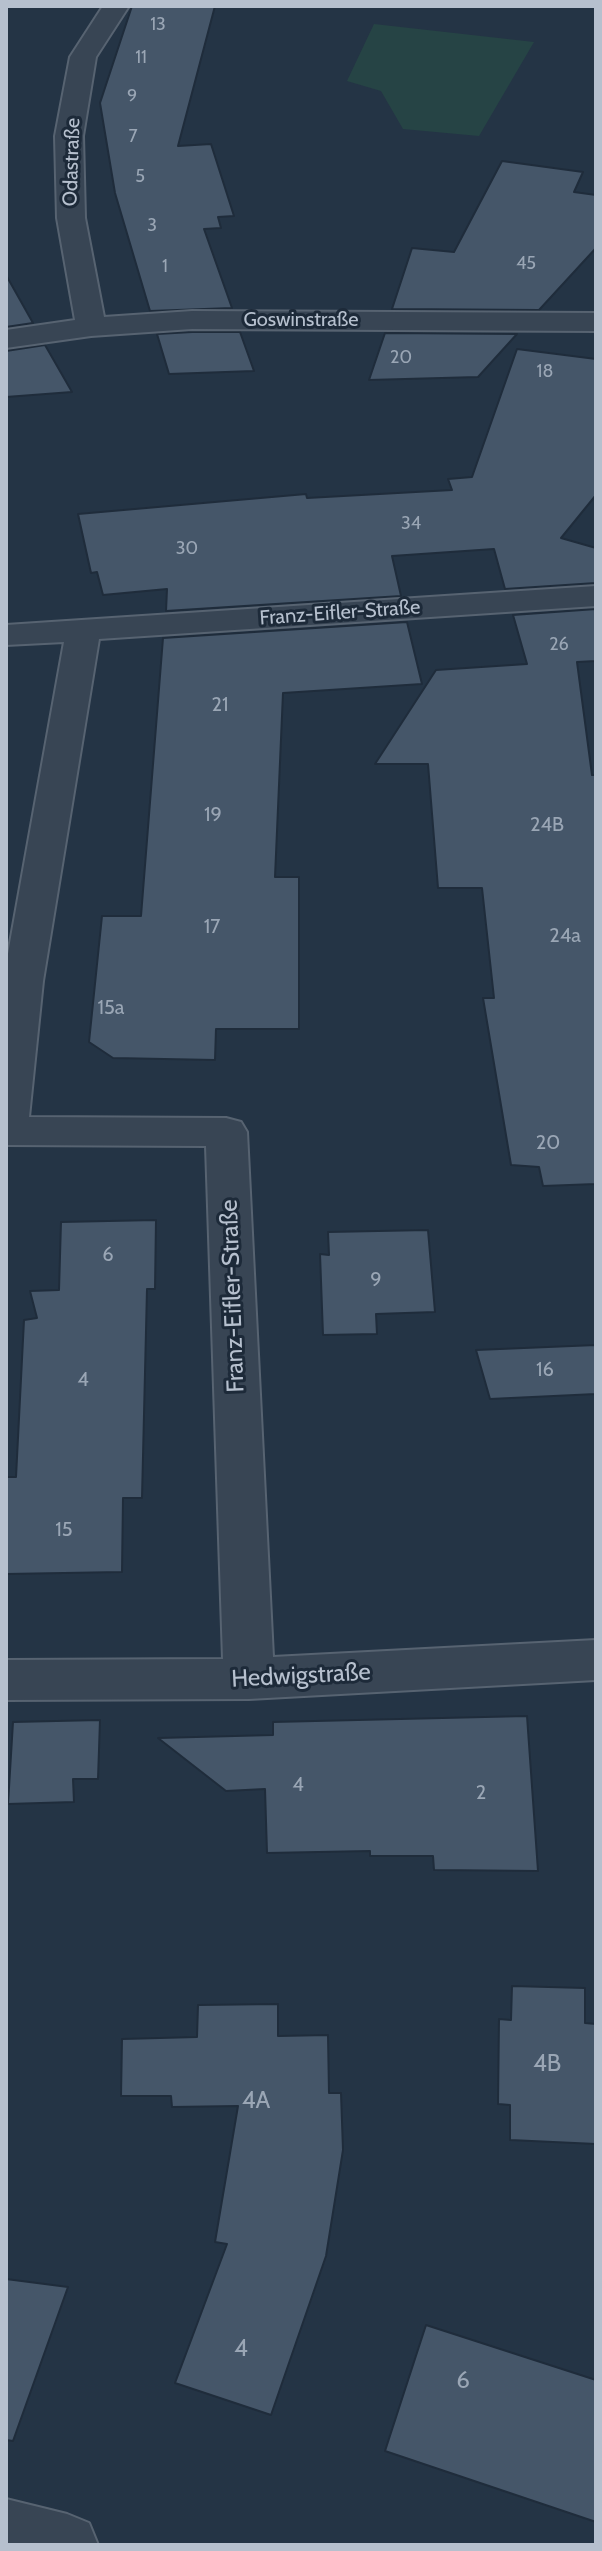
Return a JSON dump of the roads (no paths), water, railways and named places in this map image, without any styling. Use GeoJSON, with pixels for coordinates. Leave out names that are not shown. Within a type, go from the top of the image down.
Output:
{"type":"FeatureCollection","features":[{"type":"Feature","properties":{"kind":"street","name":"Odastraße"},"geometry":{"type":"LineString","coordinates":[[91,327],[71,218],[69,136],[83,57],[116,6]]}},
{"type":"Feature","properties":{"kind":"street","name":"Goswinstraße"},"geometry":{"type":"LineString","coordinates":[[6,339],[91,327],[192,320],[595,320]]}},
{"type":"Feature","properties":{"kind":"street","name":"Franz-Eifler-Straße"},"geometry":{"type":"LineString","coordinates":[[6,635],[596,596]]}},
{"type":"Feature","properties":{"kind":"street","name":"Franz-Eifler-Straße"},"geometry":{"type":"LineString","coordinates":[[83,630],[23,981],[6,1131],[226,1132],[249,1679]]}},
{"type":"Feature","properties":{"kind":"street","name":"Hedwigstraße"},"geometry":{"type":"LineString","coordinates":[[6,1680],[249,1679],[596,1660]]}},
{"type":"Feature","properties":{"kind":"street"},"geometry":{"type":"LineString","coordinates":[[6,2530],[67,2545]]}}]}
